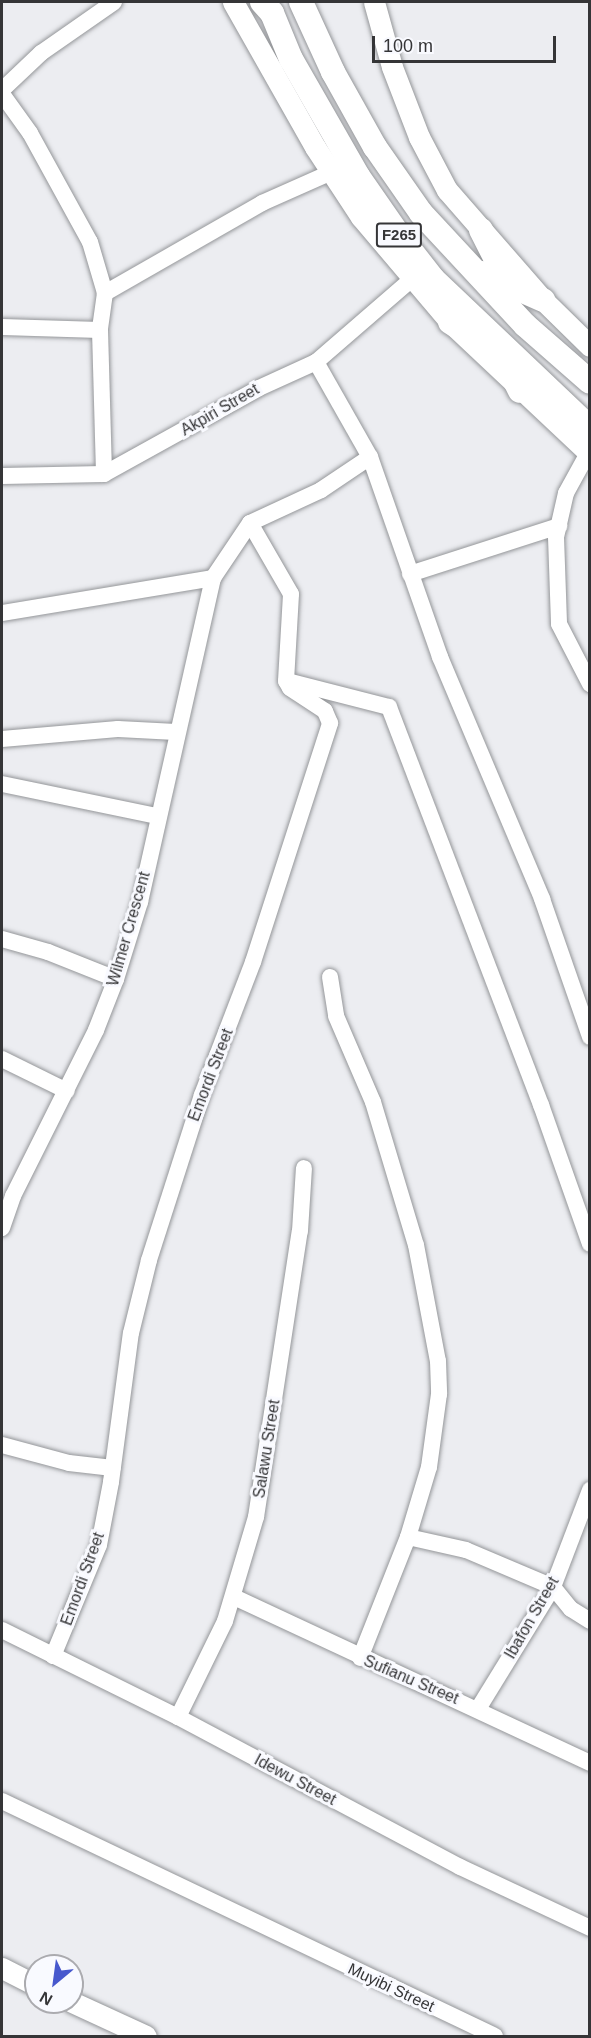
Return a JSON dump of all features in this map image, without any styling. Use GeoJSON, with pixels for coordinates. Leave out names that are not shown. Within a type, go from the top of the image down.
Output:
{"type":"FeatureCollection","features":[{"type":"Feature","properties":{"kind":"highway","name":"F265"},"geometry":{"type":"LineString","coordinates":[[262,2],[272,13],[301,77],[378,208],[433,279],[459,318],[526,383],[590,428]]}},
{"type":"Feature","properties":{"kind":"highway","name":"F265"},"geometry":{"type":"LineString","coordinates":[[301,2],[333,72],[375,147],[452,249],[525,325],[590,382]]}},
{"type":"Feature","properties":{"kind":"highway"},"geometry":{"type":"LineString","coordinates":[[481,230],[509,285],[525,325]]}},
{"type":"Feature","properties":{"kind":"highway"},"geometry":{"type":"LineString","coordinates":[[452,249],[478,272],[543,300]]}},
{"type":"Feature","properties":{"kind":"highway"},"geometry":{"type":"LineString","coordinates":[[459,318],[501,352],[526,383]]}},
{"type":"Feature","properties":{"kind":"main road"},"geometry":{"type":"LineString","coordinates":[[232,2],[361,217],[413,278],[459,318]]}},
{"type":"Feature","properties":{"kind":"main road"},"geometry":{"type":"LineString","coordinates":[[374,2],[392,67],[419,137],[447,190],[543,300],[590,346]]}},
{"type":"Feature","properties":{"kind":"main road"},"geometry":{"type":"LineString","coordinates":[[526,383],[589,454]]}},
{"type":"Feature","properties":{"kind":"main road"},"geometry":{"type":"LineString","coordinates":[[2,1968],[24,1979]]}},
{"type":"Feature","properties":{"kind":"main road"},"geometry":{"type":"LineString","coordinates":[[84,2008],[146,2037]]}},
{"type":"Feature","properties":{"kind":"street"},"geometry":{"type":"LineString","coordinates":[[105,474],[100,330],[105,292],[90,242],[30,133],[2,92],[41,53],[114,2]]}},
{"type":"Feature","properties":{"kind":"street"},"geometry":{"type":"LineString","coordinates":[[105,292],[262,203],[332,172]]}},
{"type":"Feature","properties":{"kind":"street","name":"Akpiri Street"},"geometry":{"type":"LineString","coordinates":[[2,476],[105,474],[259,388],[316,362],[413,278]]}},
{"type":"Feature","properties":{"kind":"street"},"geometry":{"type":"LineString","coordinates":[[2,327],[100,330]]}},
{"type":"Feature","properties":{"kind":"street"},"geometry":{"type":"LineString","coordinates":[[316,362],[370,457],[440,657],[542,898],[590,1037]]}},
{"type":"Feature","properties":{"kind":"street"},"geometry":{"type":"LineString","coordinates":[[589,454],[573,475],[559,526],[559,624],[590,684]]}},
{"type":"Feature","properties":{"kind":"street"},"geometry":{"type":"LineString","coordinates":[[2,614],[213,578],[250,523],[321,490],[370,457]]}},
{"type":"Feature","properties":{"kind":"street"},"geometry":{"type":"LineString","coordinates":[[250,523],[291,594],[286,681],[389,708],[587,1222],[590,1244]]}},
{"type":"Feature","properties":{"kind":"street"},"geometry":{"type":"LineString","coordinates":[[410,574],[559,526]]}},
{"type":"Feature","properties":{"kind":"street","name":"Wilmer Crescent"},"geometry":{"type":"LineString","coordinates":[[2,1228],[7,1194],[67,1091],[116,979],[140,902],[157,816],[213,578]]}},
{"type":"Feature","properties":{"kind":"street","name":"Emordi Street"},"geometry":{"type":"LineString","coordinates":[[53,1656],[99,1545],[130,1333],[148,1260],[202,1095],[254,962],[330,723],[325,711],[290,688],[286,681]]}},
{"type":"Feature","properties":{"kind":"street"},"geometry":{"type":"LineString","coordinates":[[2,739],[118,729],[176,732]]}},
{"type":"Feature","properties":{"kind":"street"},"geometry":{"type":"LineString","coordinates":[[2,784],[157,816]]}},
{"type":"Feature","properties":{"kind":"street"},"geometry":{"type":"LineString","coordinates":[[2,939],[48,952],[116,979]]}},
{"type":"Feature","properties":{"kind":"street"},"geometry":{"type":"LineString","coordinates":[[330,977],[336,1016],[373,1102],[402,1196],[434,1332],[439,1394],[436,1428],[408,1537],[360,1658]]}},
{"type":"Feature","properties":{"kind":"street"},"geometry":{"type":"LineString","coordinates":[[2,1059],[67,1091]]}},
{"type":"Feature","properties":{"kind":"street","name":"Salawu Street"},"geometry":{"type":"LineString","coordinates":[[178,1717],[214,1647],[234,1597],[265,1468],[300,1231],[304,1168]]}},
{"type":"Feature","properties":{"kind":"street"},"geometry":{"type":"LineString","coordinates":[[2,1445],[69,1463],[112,1468]]}},
{"type":"Feature","properties":{"kind":"street","name":"Ibafon Street"},"geometry":{"type":"LineString","coordinates":[[478,1709],[553,1587],[590,1490]]}},
{"type":"Feature","properties":{"kind":"street"},"geometry":{"type":"LineString","coordinates":[[408,1537],[466,1550],[553,1587],[571,1609],[590,1621]]}},
{"type":"Feature","properties":{"kind":"street","name":"Sufianu Street"},"geometry":{"type":"LineString","coordinates":[[234,1597],[305,1628],[360,1658],[478,1709],[590,1763]]}},
{"type":"Feature","properties":{"kind":"street","name":"Idewu Street"},"geometry":{"type":"LineString","coordinates":[[2,1630],[178,1717],[460,1867],[590,1928]]}},
{"type":"Feature","properties":{"kind":"street","name":"Muyibi Street"},"geometry":{"type":"LineString","coordinates":[[2,1801],[286,1940],[495,2037]]}}]}
